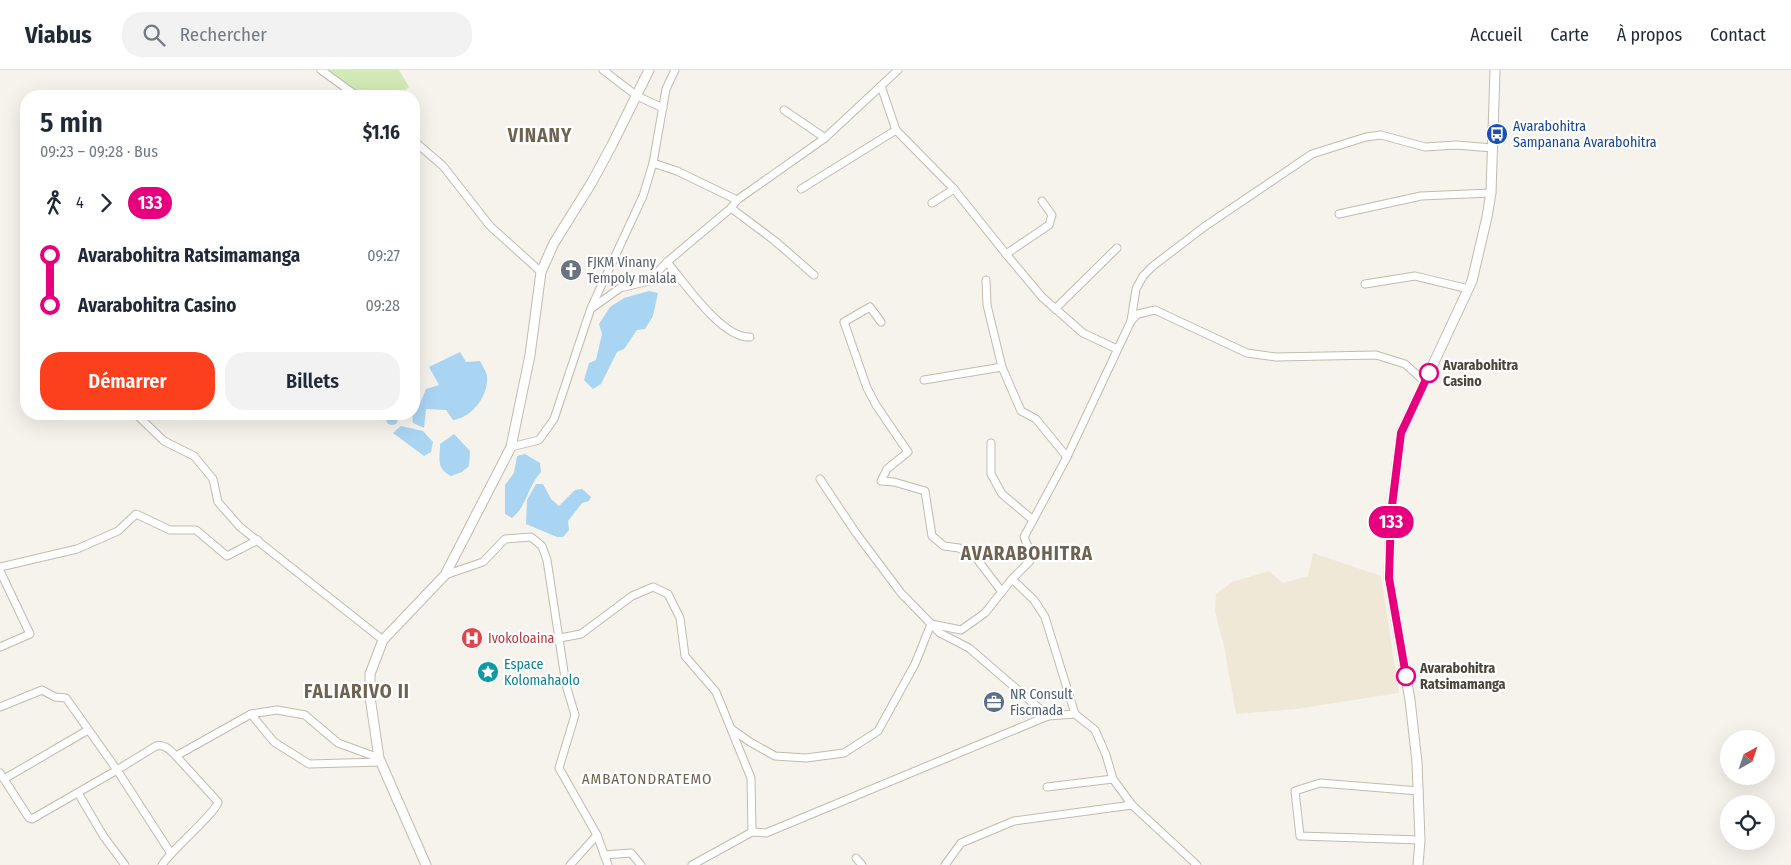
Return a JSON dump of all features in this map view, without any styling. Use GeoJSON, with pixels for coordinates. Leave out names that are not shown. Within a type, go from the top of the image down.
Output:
{"type":"FeatureCollection","features":[{"type":"Feature","properties":{"kind":"street"},"geometry":{"type":"LineString","coordinates":[[321,70],[349,90]]}},
{"type":"Feature","properties":{"kind":"street"},"geometry":{"type":"LineString","coordinates":[[602,70],[637,96],[663,108]]}},
{"type":"Feature","properties":{"kind":"street"},"geometry":{"type":"LineString","coordinates":[[426,865],[380,760],[370,697],[370,674],[383,640],[445,575],[510,447],[530,355],[541,272],[554,243],[592,182],[649,70]]}},
{"type":"Feature","properties":{"kind":"street"},"geometry":{"type":"LineString","coordinates":[[510,447],[539,440],[554,419],[591,308],[643,196],[653,163],[666,88],[676,70]]}},
{"type":"Feature","properties":{"kind":"street"},"geometry":{"type":"LineString","coordinates":[[591,308],[620,288],[649,281],[667,262],[731,208],[737,200],[825,138],[898,70]]}},
{"type":"Feature","properties":{"kind":"street"},"geometry":{"type":"LineString","coordinates":[[1418,865],[1420,840],[1419,791],[1410,700],[1389,578],[1391,514],[1401,433],[1468,289],[1487,217],[1491,193],[1494,70]]}},
{"type":"Feature","properties":{"kind":"street"},"geometry":{"type":"LineString","coordinates":[[881,86],[896,130],[954,190],[1055,310],[1083,334],[1117,349]]}},
{"type":"Feature","properties":{"kind":"street"},"geometry":{"type":"LineString","coordinates":[[784,110],[825,138]]}},
{"type":"Feature","properties":{"kind":"street"},"geometry":{"type":"LineString","coordinates":[[801,190],[896,130]]}},
{"type":"Feature","properties":{"kind":"street"},"geometry":{"type":"LineString","coordinates":[[931,624],[960,630],[985,613],[1012,579],[1030,561],[1029,549],[1024,537],[1067,457],[1131,321],[1136,289],[1142,276],[1153,266],[1204,226],[1312,154],[1366,136],[1381,135],[1425,147],[1456,145],[1493,148]]}},
{"type":"Feature","properties":{"kind":"street"},"geometry":{"type":"LineString","coordinates":[[420,146],[443,166],[490,226],[541,272]]}},
{"type":"Feature","properties":{"kind":"street"},"geometry":{"type":"LineString","coordinates":[[653,163],[677,171],[737,200]]}},
{"type":"Feature","properties":{"kind":"street"},"geometry":{"type":"LineString","coordinates":[[932,203],[954,190]]}},
{"type":"Feature","properties":{"kind":"street"},"geometry":{"type":"LineString","coordinates":[[1338,214],[1421,196],[1491,193]]}},
{"type":"Feature","properties":{"kind":"street"},"geometry":{"type":"LineString","coordinates":[[1006,254],[1049,225],[1052,216],[1042,201]]}},
{"type":"Feature","properties":{"kind":"street"},"geometry":{"type":"LineString","coordinates":[[731,208],[775,241],[814,275]]}},
{"type":"Feature","properties":{"kind":"street"},"geometry":{"type":"LineString","coordinates":[[1055,310],[1117,248]]}},
{"type":"Feature","properties":{"kind":"street"},"geometry":{"type":"LineString","coordinates":[[667,262],[720,324],[737,335],[750,337]]}},
{"type":"Feature","properties":{"kind":"street"},"geometry":{"type":"LineString","coordinates":[[1365,284],[1415,276],[1468,289]]}},
{"type":"Feature","properties":{"kind":"street"},"geometry":{"type":"LineString","coordinates":[[986,280],[987,305],[1002,367],[1021,411],[1036,419],[1067,457]]}},
{"type":"Feature","properties":{"kind":"street"},"geometry":{"type":"LineString","coordinates":[[881,322],[870,307],[844,322],[867,388],[908,452],[887,469],[881,481],[894,482],[925,491],[932,536],[944,546],[959,548],[977,559],[1002,592]]}},
{"type":"Feature","properties":{"kind":"street"},"geometry":{"type":"LineString","coordinates":[[1131,321],[1138,314],[1155,310],[1247,353],[1276,358],[1376,355],[1406,364],[1424,381]]}},
{"type":"Feature","properties":{"kind":"street"},"geometry":{"type":"LineString","coordinates":[[924,380],[1002,367]]}},
{"type":"Feature","properties":{"kind":"street"},"geometry":{"type":"LineString","coordinates":[[142,420],[164,441],[194,456],[213,479],[218,502],[240,527],[383,640]]}},
{"type":"Feature","properties":{"kind":"street"},"geometry":{"type":"LineString","coordinates":[[991,443],[991,474],[1002,494],[1032,520]]}},
{"type":"Feature","properties":{"kind":"street"},"geometry":{"type":"LineString","coordinates":[[820,479],[901,593],[940,633],[969,648],[1048,716]]}},
{"type":"Feature","properties":{"kind":"street"},"geometry":{"type":"LineString","coordinates":[[0,567],[78,549],[118,531],[136,514],[170,530],[196,530],[227,556],[258,540]]}},
{"type":"Feature","properties":{"kind":"street"},"geometry":{"type":"LineString","coordinates":[[445,575],[483,562],[505,539],[531,537],[542,546],[547,560],[566,684],[575,715],[559,768],[597,835],[608,865]]}},
{"type":"Feature","properties":{"kind":"street"},"geometry":{"type":"LineString","coordinates":[[0,571],[30,634],[0,647]]}},
{"type":"Feature","properties":{"kind":"street"},"geometry":{"type":"LineString","coordinates":[[1012,579],[1034,600],[1045,618],[1076,714],[1095,730],[1106,755],[1113,779],[1132,805],[1197,865]]}},
{"type":"Feature","properties":{"kind":"street"},"geometry":{"type":"LineString","coordinates":[[560,638],[581,634],[632,596],[652,587],[668,594],[680,618],[685,656],[716,692],[751,778],[752,832]]}},
{"type":"Feature","properties":{"kind":"street"},"geometry":{"type":"LineString","coordinates":[[733,730],[775,756],[806,758],[844,753],[878,730],[915,664],[931,624]]}},
{"type":"Feature","properties":{"kind":"street"},"geometry":{"type":"LineString","coordinates":[[0,707],[32,693],[45,690],[55,697],[66,698],[117,770],[170,852]]}},
{"type":"Feature","properties":{"kind":"street"},"geometry":{"type":"LineString","coordinates":[[176,756],[251,714],[278,710],[304,715],[338,743],[380,760]]}},
{"type":"Feature","properties":{"kind":"street"},"geometry":{"type":"LineString","coordinates":[[251,714],[274,742],[309,764],[380,760]]}},
{"type":"Feature","properties":{"kind":"street"},"geometry":{"type":"LineString","coordinates":[[692,865],[752,832],[766,833],[1048,716],[1076,714]]}},
{"type":"Feature","properties":{"kind":"street"},"geometry":{"type":"LineString","coordinates":[[88,730],[2,776],[29,818],[32,819],[162,744],[176,756],[218,802],[212,812],[170,852],[162,865]]}},
{"type":"Feature","properties":{"kind":"street"},"geometry":{"type":"LineString","coordinates":[[1047,787],[1113,779]]}},
{"type":"Feature","properties":{"kind":"street"},"geometry":{"type":"LineString","coordinates":[[1419,791],[1320,783],[1295,791],[1300,836],[1420,840]]}},
{"type":"Feature","properties":{"kind":"street"},"geometry":{"type":"LineString","coordinates":[[78,793],[104,837],[125,865]]}},
{"type":"Feature","properties":{"kind":"street"},"geometry":{"type":"LineString","coordinates":[[945,865],[961,843],[1014,821],[1132,805]]}},
{"type":"Feature","properties":{"kind":"street"},"geometry":{"type":"LineString","coordinates":[[570,865],[597,835]]}},
{"type":"Feature","properties":{"kind":"street"},"geometry":{"type":"LineString","coordinates":[[604,855],[631,853],[641,865]]}},
{"type":"Feature","properties":{"kind":"street"},"geometry":{"type":"LineString","coordinates":[[856,858],[862,865]]}},
{"type":"Feature","properties":{"kind":"shaded area"},"geometry":{"type":"Polygon","coordinates":[[[1313,553],[1381,576],[1399,693],[1296,709],[1236,714],[1224,646],[1215,611],[1216,594],[1232,582],[1269,571],[1283,583],[1308,576],[1313,553]]]}},
{"type":"Feature","properties":{"kind":"green space"},"geometry":{"type":"Polygon","coordinates":[[[321,70],[399,70],[409,87],[405,90],[349,90],[321,70]]]}},
{"type":"Feature","properties":{"kind":"water"},"geometry":{"type":"Polygon","coordinates":[[[649,291],[658,293],[653,316],[645,329],[637,330],[624,349],[617,352],[601,384],[593,389],[584,380],[589,363],[596,360],[602,334],[599,324],[610,307],[624,298],[649,291]]]}},
{"type":"Feature","properties":{"kind":"water"},"geometry":{"type":"Polygon","coordinates":[[[460,352],[466,362],[480,361],[487,376],[487,383],[482,398],[473,410],[467,415],[453,420],[446,410],[426,409],[424,428],[413,423],[413,420],[420,420],[420,404],[426,389],[439,385],[429,367],[460,352]]]}},
{"type":"Feature","properties":{"kind":"water"},"geometry":{"type":"Polygon","coordinates":[[[398,420],[397,424],[394,425],[387,424],[386,421],[398,420]]]}},
{"type":"Feature","properties":{"kind":"water"},"geometry":{"type":"Polygon","coordinates":[[[401,426],[423,431],[433,442],[431,452],[424,456],[393,433],[401,426]]]}},
{"type":"Feature","properties":{"kind":"water"},"geometry":{"type":"Polygon","coordinates":[[[454,434],[470,451],[469,466],[462,472],[451,476],[441,467],[440,444],[454,434]]]}},
{"type":"Feature","properties":{"kind":"water"},"geometry":{"type":"Polygon","coordinates":[[[525,454],[540,463],[541,472],[533,483],[521,508],[512,518],[505,514],[505,485],[514,473],[517,456],[525,454]]]}},
{"type":"Feature","properties":{"kind":"water"},"geometry":{"type":"Polygon","coordinates":[[[536,484],[543,484],[551,499],[559,506],[575,490],[582,489],[591,497],[589,501],[582,503],[568,521],[569,530],[563,537],[557,537],[526,524],[527,500],[536,484]]]}},
{"type":"Feature","properties":{"kind":"bus line","name":"133"},"geometry":{"type":"LineString","coordinates":[[1406,676],[1389,578],[1391,514],[1401,433],[1429,373]]}},
{"type":"Feature","properties":{"kind":"place","name":"Avarabohitra Sampanana Avarabohitra"},"geometry":{"type":"Point","coordinates":[1497,134]}},
{"type":"Feature","properties":{"kind":"place","name":"FJKM Vinany Tempoly malala"},"geometry":{"type":"Point","coordinates":[571,270]}},
{"type":"Feature","properties":{"kind":"place","name":"Avarabohitra Casino"},"geometry":{"type":"Point","coordinates":[1429,373]}},
{"type":"Feature","properties":{"kind":"place","name":"Ivokoloaina"},"geometry":{"type":"Point","coordinates":[472,638]}},
{"type":"Feature","properties":{"kind":"place","name":"Espace Kolomahaolo"},"geometry":{"type":"Point","coordinates":[488,672]}},
{"type":"Feature","properties":{"kind":"place","name":"Avarabohitra Ratsimamanga"},"geometry":{"type":"Point","coordinates":[1406,676]}},
{"type":"Feature","properties":{"kind":"place","name":"NR Consult Fiscmada"},"geometry":{"type":"Point","coordinates":[994,702]}},
{"type":"Feature","properties":{"kind":"district","name":"VINANY"},"geometry":{"type":"Point","coordinates":[540,135]}},
{"type":"Feature","properties":{"kind":"district","name":"AVARABOHITRA"},"geometry":{"type":"Point","coordinates":[1027,553]}},
{"type":"Feature","properties":{"kind":"district","name":"FALIARIVO II"},"geometry":{"type":"Point","coordinates":[357,691]}},
{"type":"Feature","properties":{"kind":"district","name":"AMBATONDRATEMO"},"geometry":{"type":"Point","coordinates":[647,779]}}]}
